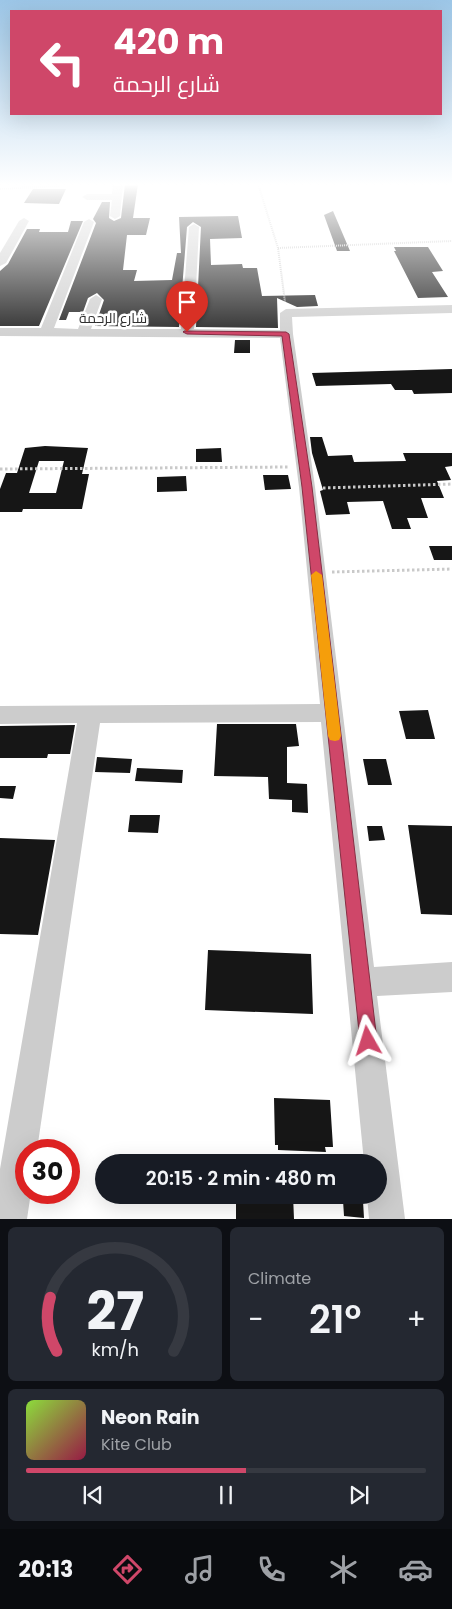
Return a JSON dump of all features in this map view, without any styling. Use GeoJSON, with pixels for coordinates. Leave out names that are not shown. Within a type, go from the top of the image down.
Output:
{"type":"FeatureCollection","features":[{"type":"Feature","properties":{"kind":"street"},"geometry":{"type":"LineString","coordinates":[[0,263],[13,241]]}},
{"type":"Feature","properties":{"kind":"street"},"geometry":{"type":"LineString","coordinates":[[46,333],[82,241]]}},
{"type":"Feature","properties":{"kind":"street"},"geometry":{"type":"LineString","coordinates":[[187,332],[193,241]]}},
{"type":"Feature","properties":{"kind":"street"},"geometry":{"type":"LineString","coordinates":[[83,333],[96,299]]}},
{"type":"Feature","properties":{"kind":"street","name":"شارع الرحمة"},"geometry":{"type":"LineString","coordinates":[[0,332],[187,332],[452,309]]}},
{"type":"Feature","properties":{"kind":"street"},"geometry":{"type":"LineString","coordinates":[[286,324],[316,572],[387,1219]]}},
{"type":"Feature","properties":{"kind":"street"},"geometry":{"type":"LineString","coordinates":[[0,716],[332,714]]}},
{"type":"Feature","properties":{"kind":"street"},"geometry":{"type":"LineString","coordinates":[[9,1219],[90,715]]}},
{"type":"Feature","properties":{"kind":"street"},"geometry":{"type":"LineString","coordinates":[[362,982],[452,977]]}},
{"type":"Feature","properties":{"kind":"path"},"geometry":{"type":"LineString","coordinates":[[276,241],[286,324]]}},
{"type":"Feature","properties":{"kind":"path"},"geometry":{"type":"LineString","coordinates":[[278,248],[452,242]]}},
{"type":"Feature","properties":{"kind":"path"},"geometry":{"type":"LineString","coordinates":[[0,469],[452,484]]}},
{"type":"Feature","properties":{"kind":"path"},"geometry":{"type":"LineString","coordinates":[[316,572],[452,569]]}},
{"type":"Feature","properties":{"kind":"building"},"geometry":{"type":"Polygon","coordinates":[[[21,241],[75,241],[39,326],[0,326],[0,271],[8,264],[21,241]]]}},
{"type":"Feature","properties":{"kind":"building"},"geometry":{"type":"Polygon","coordinates":[[[89,241],[126,241],[123,270],[137,270],[134,281],[172,280],[177,253],[181,253],[180,241],[186,241],[179,327],[95,326],[104,300],[97,293],[88,298],[83,312],[69,312],[66,320],[59,320],[89,241]]]}},
{"type":"Feature","properties":{"kind":"building"},"geometry":{"type":"Polygon","coordinates":[[[200,241],[210,241],[211,265],[242,264],[243,268],[257,268],[262,296],[315,295],[318,306],[297,307],[277,298],[278,328],[196,327],[200,241]]]}},
{"type":"Feature","properties":{"kind":"building"},"geometry":{"type":"Polygon","coordinates":[[[333,241],[346,241],[350,251],[337,251],[333,241]]]}},
{"type":"Feature","properties":{"kind":"building"},"geometry":{"type":"Polygon","coordinates":[[[394,247],[428,247],[443,271],[432,272],[448,297],[418,298],[394,251],[396,251],[394,247]]]}},
{"type":"Feature","properties":{"kind":"building"},"geometry":{"type":"Polygon","coordinates":[[[235,340],[250,340],[250,353],[234,353],[235,340]]]}},
{"type":"Feature","properties":{"kind":"building"},"geometry":{"type":"Polygon","coordinates":[[[452,369],[452,393],[414,394],[412,390],[395,390],[391,384],[316,386],[312,373],[452,369]]]}},
{"type":"Feature","properties":{"kind":"building"},"geometry":{"type":"Polygon","coordinates":[[[310,437],[322,437],[328,456],[352,455],[354,462],[406,461],[403,453],[452,453],[452,466],[445,467],[451,480],[437,481],[444,498],[421,498],[428,518],[407,518],[411,529],[392,529],[383,501],[347,502],[350,514],[326,515],[320,491],[323,490],[312,453],[310,437]]]}},
{"type":"Feature","properties":{"kind":"building"},"geometry":{"type":"Polygon","coordinates":[[[45,446],[88,448],[82,474],[89,474],[82,509],[23,509],[22,512],[0,512],[0,489],[6,473],[17,473],[25,448],[45,446]],[[39,461],[29,493],[56,493],[64,461],[39,461]]]}},
{"type":"Feature","properties":{"kind":"building"},"geometry":{"type":"Polygon","coordinates":[[[221,448],[222,462],[196,462],[196,449],[221,448]]]}},
{"type":"Feature","properties":{"kind":"building"},"geometry":{"type":"Polygon","coordinates":[[[263,475],[288,475],[291,489],[265,490],[263,475]]]}},
{"type":"Feature","properties":{"kind":"building"},"geometry":{"type":"Polygon","coordinates":[[[186,476],[187,491],[157,492],[157,477],[186,476]]]}},
{"type":"Feature","properties":{"kind":"building"},"geometry":{"type":"Polygon","coordinates":[[[429,546],[452,546],[452,560],[434,560],[429,546]]]}},
{"type":"Feature","properties":{"kind":"building"},"geometry":{"type":"Polygon","coordinates":[[[428,710],[435,739],[406,739],[399,711],[428,710]]]}},
{"type":"Feature","properties":{"kind":"building"},"geometry":{"type":"Polygon","coordinates":[[[217,724],[296,724],[299,746],[287,747],[287,783],[307,784],[308,813],[292,812],[292,800],[269,799],[268,777],[214,776],[217,724]]]}},
{"type":"Feature","properties":{"kind":"building"},"geometry":{"type":"Polygon","coordinates":[[[75,725],[70,754],[48,754],[47,758],[0,758],[0,726],[75,725]]]}},
{"type":"Feature","properties":{"kind":"building"},"geometry":{"type":"Polygon","coordinates":[[[97,757],[132,759],[130,773],[95,772],[97,757]]]}},
{"type":"Feature","properties":{"kind":"building"},"geometry":{"type":"Polygon","coordinates":[[[363,759],[386,759],[392,785],[368,785],[363,759]]]}},
{"type":"Feature","properties":{"kind":"building"},"geometry":{"type":"Polygon","coordinates":[[[137,768],[183,770],[182,783],[135,781],[137,768]]]}},
{"type":"Feature","properties":{"kind":"building"},"geometry":{"type":"Polygon","coordinates":[[[0,786],[16,786],[13,799],[0,798],[0,786]]]}},
{"type":"Feature","properties":{"kind":"building"},"geometry":{"type":"Polygon","coordinates":[[[130,815],[160,815],[158,833],[128,832],[130,815]]]}},
{"type":"Feature","properties":{"kind":"building"},"geometry":{"type":"Polygon","coordinates":[[[408,825],[452,826],[452,915],[421,914],[408,825]]]}},
{"type":"Feature","properties":{"kind":"building"},"geometry":{"type":"Polygon","coordinates":[[[367,826],[382,826],[385,840],[369,841],[367,826]]]}},
{"type":"Feature","properties":{"kind":"building"},"geometry":{"type":"Polygon","coordinates":[[[0,838],[55,840],[38,935],[0,934],[0,838]]]}},
{"type":"Feature","properties":{"kind":"building"},"geometry":{"type":"Polygon","coordinates":[[[208,950],[311,954],[313,1014],[205,1010],[208,950]]]}},
{"type":"Feature","properties":{"kind":"building"},"geometry":{"type":"Polygon","coordinates":[[[274,1098],[330,1100],[333,1147],[325,1147],[326,1152],[278,1150],[278,1145],[275,1145],[274,1098]]]}},
{"type":"Feature","properties":{"kind":"building"},"geometry":{"type":"Polygon","coordinates":[[[236,1204],[293,1204],[294,1219],[236,1219],[236,1204]]]}},
{"type":"Feature","properties":{"kind":"building"},"geometry":{"type":"Polygon","coordinates":[[[343,1204],[363,1204],[364,1218],[344,1216],[343,1204]]]}},
{"type":"Feature","properties":{"kind":"slow traffic"},"geometry":{"type":"LineString","coordinates":[[316,575],[335,736]]}},
{"type":"Feature","properties":{"kind":"route"},"geometry":{"type":"LineString","coordinates":[[187,332],[286,334],[307,487],[368,1041]]}}]}
